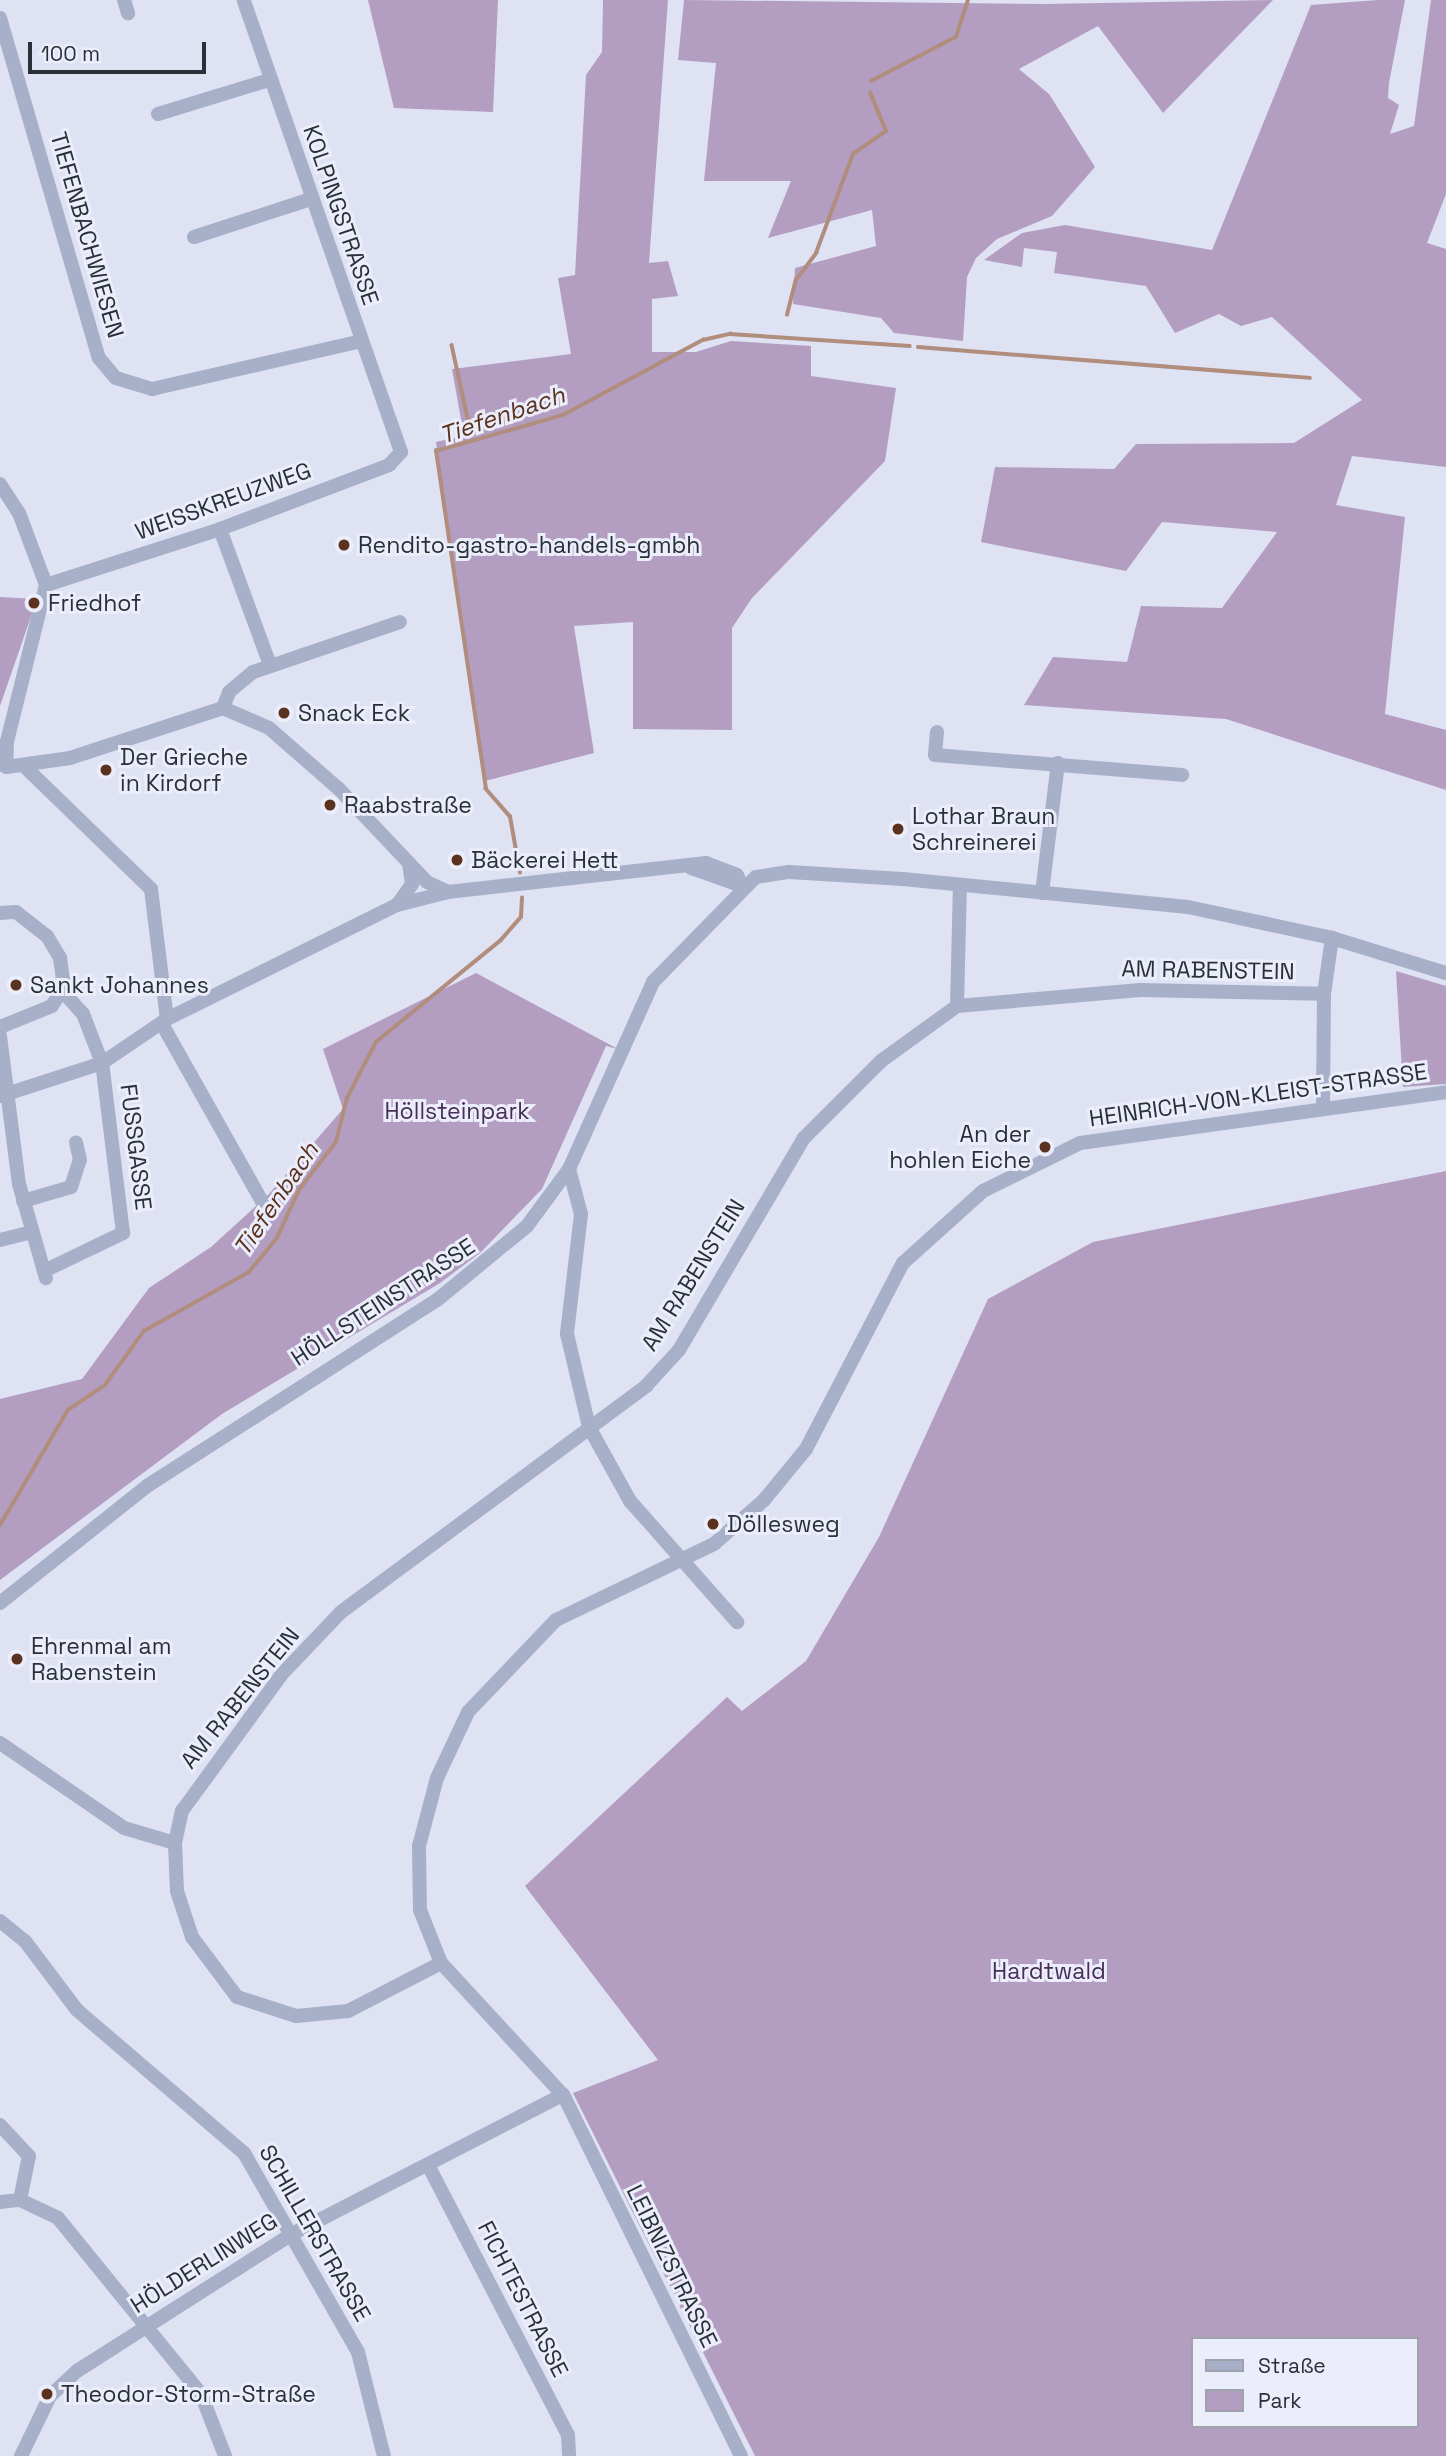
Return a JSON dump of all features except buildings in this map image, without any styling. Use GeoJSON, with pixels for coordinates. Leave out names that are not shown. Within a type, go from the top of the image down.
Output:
{"type":"FeatureCollection","features":[{"type":"Feature","properties":{"kind":"street","name":"KOLPINGSTRASSE"},"geometry":{"type":"LineString","coordinates":[[244,0],[269,80],[361,341],[401,444]]}},
{"type":"Feature","properties":{"kind":"street","name":"TIEFENBACHWIESEN"},"geometry":{"type":"LineString","coordinates":[[0,18],[99,358],[116,378],[152,389],[361,341]]}},
{"type":"Feature","properties":{"kind":"street"},"geometry":{"type":"LineString","coordinates":[[158,114],[269,80]]}},
{"type":"Feature","properties":{"kind":"street"},"geometry":{"type":"LineString","coordinates":[[194,237],[311,199]]}},
{"type":"Feature","properties":{"kind":"street","name":"WEISSKREUZWEG"},"geometry":{"type":"LineString","coordinates":[[46,585],[220,529],[390,465],[401,444]]}},
{"type":"Feature","properties":{"kind":"street"},"geometry":{"type":"LineString","coordinates":[[0,485],[19,513],[46,585],[7,741],[3,769],[70,758],[223,708],[269,728],[427,882],[448,892]]}},
{"type":"Feature","properties":{"kind":"street"},"geometry":{"type":"LineString","coordinates":[[220,529],[270,665]]}},
{"type":"Feature","properties":{"kind":"street"},"geometry":{"type":"LineString","coordinates":[[223,708],[229,692],[270,665],[400,622]]}},
{"type":"Feature","properties":{"kind":"street"},"geometry":{"type":"LineString","coordinates":[[937,732],[935,755],[1182,775]]}},
{"type":"Feature","properties":{"kind":"street"},"geometry":{"type":"LineString","coordinates":[[1042,893],[1058,763]]}},
{"type":"Feature","properties":{"kind":"street"},"geometry":{"type":"LineString","coordinates":[[23,765],[151,890],[164,1021],[264,1205]]}},
{"type":"Feature","properties":{"kind":"street"},"geometry":{"type":"LineString","coordinates":[[397,905],[412,884],[409,863]]}},
{"type":"Feature","properties":{"kind":"street"},"geometry":{"type":"LineString","coordinates":[[5,1096],[102,1063],[164,1021],[397,905],[448,892],[679,865],[742,886],[789,872],[1188,907],[1332,938],[1446,973]]}},
{"type":"Feature","properties":{"kind":"street","name":"HÖLLSTEINSTRASSE"},"geometry":{"type":"LineString","coordinates":[[0,1604],[148,1486],[487,1264],[527,1226],[569,1169],[653,982],[742,886]]}},
{"type":"Feature","properties":{"kind":"street"},"geometry":{"type":"LineString","coordinates":[[957,1006],[960,886]]}},
{"type":"Feature","properties":{"kind":"street"},"geometry":{"type":"LineString","coordinates":[[0,913],[16,912],[47,936],[60,958],[63,992],[83,1014],[102,1063]]}},
{"type":"Feature","properties":{"kind":"street"},"geometry":{"type":"LineString","coordinates":[[1323,1108],[1324,994],[1332,938]]}},
{"type":"Feature","properties":{"kind":"street","name":"AM RABENSTEIN"},"geometry":{"type":"LineString","coordinates":[[441,1963],[348,2011],[296,2016],[237,1997],[192,1937],[177,1891],[175,1843],[182,1811],[218,1756],[341,1612],[646,1386],[679,1350],[804,1138],[881,1061],[957,1006],[1140,990],[1324,994]]}},
{"type":"Feature","properties":{"kind":"street"},"geometry":{"type":"LineString","coordinates":[[0,1027],[37,1015],[63,992]]}},
{"type":"Feature","properties":{"kind":"street"},"geometry":{"type":"LineString","coordinates":[[0,1036],[6,1142],[32,1231],[0,1240]]}},
{"type":"Feature","properties":{"kind":"street","name":"FUSSGASSE"},"geometry":{"type":"LineString","coordinates":[[32,1231],[46,1275],[123,1234],[102,1063]]}},
{"type":"Feature","properties":{"kind":"street","name":"HEINRICH-VON-KLEIST-STRASSE"},"geometry":{"type":"LineString","coordinates":[[563,2095],[441,1963],[420,1910],[419,1846],[437,1778],[468,1712],[556,1620],[686,1559],[764,1500],[806,1449],[903,1263],[983,1191],[1080,1143],[1446,1091]]}},
{"type":"Feature","properties":{"kind":"street"},"geometry":{"type":"LineString","coordinates":[[23,1200],[71,1188],[80,1160],[76,1142]]}},
{"type":"Feature","properties":{"kind":"street"},"geometry":{"type":"LineString","coordinates":[[569,1169],[581,1214],[568,1334],[589,1427],[630,1502],[686,1559],[737,1622]]}},
{"type":"Feature","properties":{"kind":"street"},"geometry":{"type":"LineString","coordinates":[[0,1744],[124,1828],[175,1843]]}},
{"type":"Feature","properties":{"kind":"street","name":"SCHILLERSTRASSE"},"geometry":{"type":"LineString","coordinates":[[0,1921],[25,1941],[77,2010],[244,2153],[358,2352],[384,2456]]}},
{"type":"Feature","properties":{"kind":"street","name":"HÖLDERLINWEG"},"geometry":{"type":"LineString","coordinates":[[21,2456],[50,2396],[149,2323],[292,2234],[563,2095]]}},
{"type":"Feature","properties":{"kind":"street","name":"LEIBNIZSTRASSE"},"geometry":{"type":"LineString","coordinates":[[563,2095],[741,2456]]}},
{"type":"Feature","properties":{"kind":"street"},"geometry":{"type":"LineString","coordinates":[[0,2125],[29,2157],[20,2200]]}},
{"type":"Feature","properties":{"kind":"street","name":"FICHTESTRASSE"},"geometry":{"type":"LineString","coordinates":[[428,2165],[568,2435],[569,2456]]}},
{"type":"Feature","properties":{"kind":"street"},"geometry":{"type":"LineString","coordinates":[[0,2202],[20,2200],[58,2218],[149,2323],[201,2394],[225,2456]]}},
{"type":"Feature","properties":{"kind":"green space"},"geometry":{"type":"Polygon","coordinates":[[[368,0],[498,0],[493,112],[394,108],[368,0]]]}},
{"type":"Feature","properties":{"kind":"green space"},"geometry":{"type":"Polygon","coordinates":[[[603,0],[668,0],[649,263],[668,261],[678,296],[652,299],[652,352],[696,352],[731,341],[811,346],[811,376],[896,388],[885,461],[752,598],[732,628],[732,730],[633,729],[633,622],[574,626],[594,753],[485,781],[436,442],[464,436],[452,369],[571,354],[558,278],[575,275],[586,75],[602,52],[603,0]]]}},
{"type":"Feature","properties":{"kind":"green space"},"geometry":{"type":"Polygon","coordinates":[[[684,0],[1045,4],[1273,0],[1163,113],[1098,26],[1019,69],[1049,94],[1095,167],[1052,216],[997,239],[976,258],[967,277],[963,341],[894,333],[881,318],[793,304],[795,268],[876,246],[872,210],[768,238],[791,181],[704,181],[716,63],[678,60],[684,0]]]}},
{"type":"Feature","properties":{"kind":"green space"},"geometry":{"type":"Polygon","coordinates":[[[1405,0],[1389,83],[1388,98],[1399,105],[1390,134],[1414,126],[1431,0],[1446,0],[1446,194],[1427,243],[1446,249],[1446,467],[1352,456],[1336,505],[1405,517],[1385,714],[1446,730],[1446,790],[1226,719],[1024,705],[1053,657],[1127,662],[1141,606],[1222,608],[1277,532],[1162,522],[1126,571],[981,542],[995,467],[1114,469],[1136,444],[1294,443],[1362,400],[1272,317],[1241,326],[1219,314],[1175,333],[1146,286],[1054,273],[1057,252],[1024,248],[1022,267],[984,260],[1022,233],[1065,225],[1212,250],[1311,5],[1405,0]]]}},
{"type":"Feature","properties":{"kind":"green space"},"geometry":{"type":"Polygon","coordinates":[[[0,597],[37,599],[0,706],[0,597]]]}},
{"type":"Feature","properties":{"kind":"green space"},"geometry":{"type":"Polygon","coordinates":[[[1396,971],[1446,986],[1446,1084],[1403,1087],[1396,971]]]}},
{"type":"Feature","properties":{"kind":"green space","name":"Höllsteinpark"},"geometry":{"type":"Polygon","coordinates":[[[476,973],[618,1049],[606,1046],[542,1189],[480,1253],[440,1283],[222,1414],[0,1580],[0,1399],[82,1379],[149,1288],[211,1247],[269,1194],[343,1109],[323,1049],[476,973]]]}},
{"type":"Feature","properties":{"kind":"green space","name":"Hardtwald"},"geometry":{"type":"Polygon","coordinates":[[[1446,1171],[1446,2456],[755,2456],[573,2093],[658,2060],[525,1886],[727,1697],[742,1711],[806,1661],[879,1537],[988,1299],[1093,1242],[1446,1171]]]}},
{"type":"Feature","properties":{"kind":"waterway"},"geometry":{"type":"LineString","coordinates":[[871,81],[956,37],[968,0]]}},
{"type":"Feature","properties":{"kind":"waterway","name":"Tiefenbach"},"geometry":{"type":"LineString","coordinates":[[787,315],[796,280],[816,253],[853,154],[886,131],[870,93]]}},
{"type":"Feature","properties":{"kind":"waterway","name":"Tiefenbach"},"geometry":{"type":"LineString","coordinates":[[520,873],[510,817],[486,789],[436,451],[563,415],[703,340],[730,334],[910,346]]}},
{"type":"Feature","properties":{"kind":"waterway"},"geometry":{"type":"LineString","coordinates":[[452,345],[471,432]]}},
{"type":"Feature","properties":{"kind":"waterway"},"geometry":{"type":"LineString","coordinates":[[918,347],[1310,378]]}},
{"type":"Feature","properties":{"kind":"waterway","name":"Tiefenbach"},"geometry":{"type":"LineString","coordinates":[[0,1525],[68,1410],[105,1385],[144,1331],[249,1272],[277,1238],[299,1190],[336,1142],[347,1098],[376,1042],[501,940],[521,917],[522,898]]}},
{"type":"Feature","properties":{"kind":"place","name":"Rendito-gastro-handels-gmbh"},"geometry":{"type":"Point","coordinates":[344,545]}},
{"type":"Feature","properties":{"kind":"place","name":"Friedhof"},"geometry":{"type":"Point","coordinates":[34,603]}},
{"type":"Feature","properties":{"kind":"place","name":"Snack Eck"},"geometry":{"type":"Point","coordinates":[284,713]}},
{"type":"Feature","properties":{"kind":"place","name":"Der Grieche in Kirdorf"},"geometry":{"type":"Point","coordinates":[106,770]}},
{"type":"Feature","properties":{"kind":"place","name":"Raabstraße"},"geometry":{"type":"Point","coordinates":[330,805]}},
{"type":"Feature","properties":{"kind":"place","name":"Lothar Braun Schreinerei"},"geometry":{"type":"Point","coordinates":[898,829]}},
{"type":"Feature","properties":{"kind":"place","name":"Bäckerei Hett"},"geometry":{"type":"Point","coordinates":[457,860]}},
{"type":"Feature","properties":{"kind":"place","name":"Sankt Johannes"},"geometry":{"type":"Point","coordinates":[16,985]}},
{"type":"Feature","properties":{"kind":"place","name":"An der hohlen Eiche"},"geometry":{"type":"Point","coordinates":[1045,1147]}},
{"type":"Feature","properties":{"kind":"place","name":"Döllesweg"},"geometry":{"type":"Point","coordinates":[713,1524]}},
{"type":"Feature","properties":{"kind":"place","name":"Ehrenmal am Rabenstein"},"geometry":{"type":"Point","coordinates":[17,1659]}},
{"type":"Feature","properties":{"kind":"place","name":"Theodor-Storm-Straße"},"geometry":{"type":"Point","coordinates":[47,2394]}}]}
